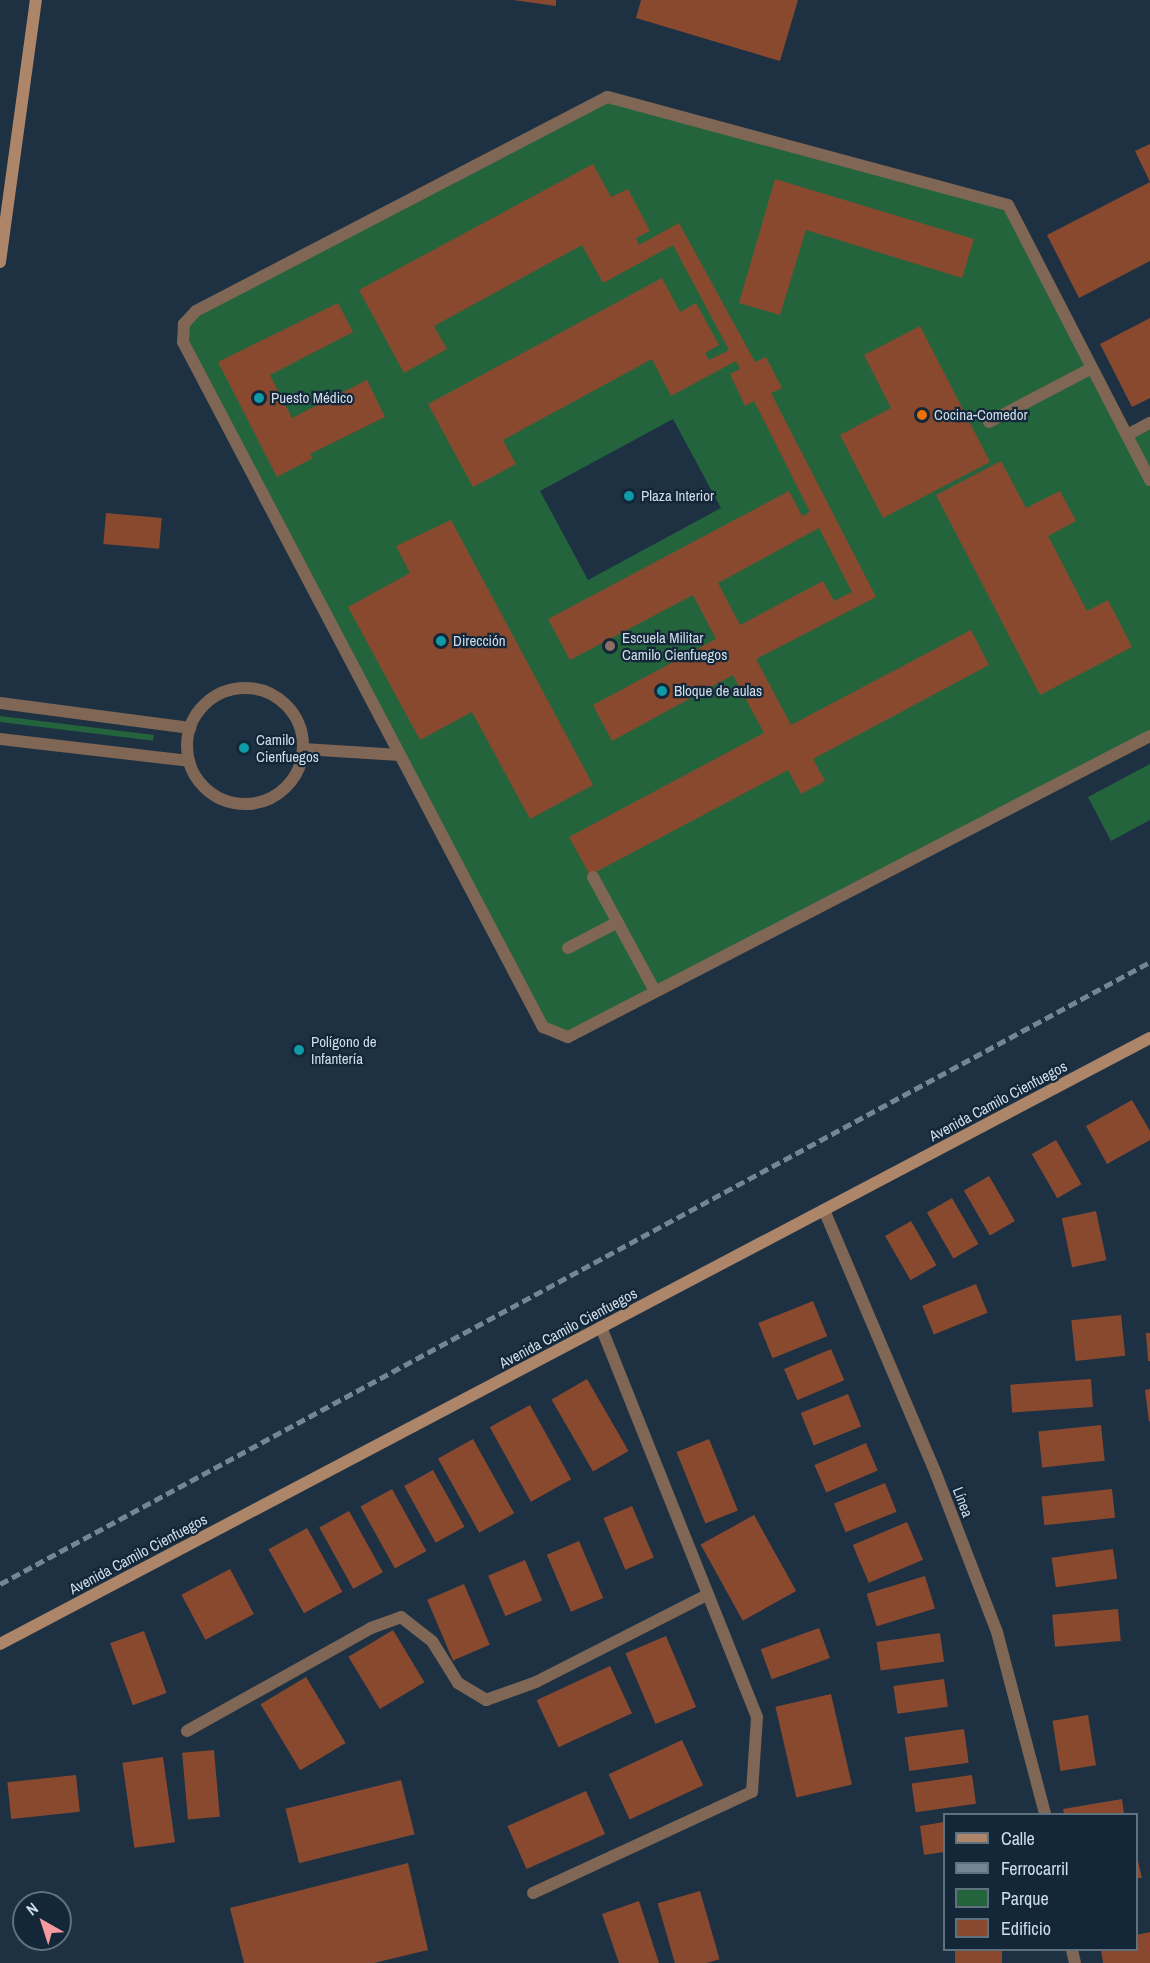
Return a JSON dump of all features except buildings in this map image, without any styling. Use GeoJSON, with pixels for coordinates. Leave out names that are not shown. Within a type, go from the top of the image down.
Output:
{"type":"FeatureCollection","features":[{"type":"Feature","properties":{"kind":"street"},"geometry":{"type":"LineString","coordinates":[[0,262],[36,0]]}},
{"type":"Feature","properties":{"kind":"street"},"geometry":{"type":"LineString","coordinates":[[1150,480],[1008,205],[608,97],[196,311],[184,324],[183,342],[543,1027],[568,1037],[1150,736]]}},
{"type":"Feature","properties":{"kind":"street"},"geometry":{"type":"LineString","coordinates":[[989,422],[1092,368]]}},
{"type":"Feature","properties":{"kind":"street"},"geometry":{"type":"LineString","coordinates":[[1127,435],[1150,423]]}},
{"type":"Feature","properties":{"kind":"street"},"geometry":{"type":"LineString","coordinates":[[240,688],[260,689],[278,698],[292,711],[301,729],[303,748],[299,767],[290,783],[257,802],[220,798],[204,787],[189,761],[190,728],[197,713],[224,692],[240,688]]}},
{"type":"Feature","properties":{"kind":"street"},"geometry":{"type":"LineString","coordinates":[[0,703],[190,728]]}},
{"type":"Feature","properties":{"kind":"street"},"geometry":{"type":"LineString","coordinates":[[0,739],[189,761]]}},
{"type":"Feature","properties":{"kind":"street"},"geometry":{"type":"LineString","coordinates":[[303,748],[400,755]]}},
{"type":"Feature","properties":{"kind":"street"},"geometry":{"type":"LineString","coordinates":[[593,877],[655,991]]}},
{"type":"Feature","properties":{"kind":"street"},"geometry":{"type":"LineString","coordinates":[[568,948],[618,922]]}},
{"type":"Feature","properties":{"kind":"street","name":"Avenida Camilo Cienfuegos"},"geometry":{"type":"LineString","coordinates":[[0,1644],[1150,1038]]}},
{"type":"Feature","properties":{"kind":"street","name":"Línea"},"geometry":{"type":"LineString","coordinates":[[824,1210],[936,1474],[997,1632],[1044,1813]]}},
{"type":"Feature","properties":{"kind":"street"},"geometry":{"type":"LineString","coordinates":[[533,1893],[752,1792],[756,1717],[705,1596],[602,1327]]}},
{"type":"Feature","properties":{"kind":"street"},"geometry":{"type":"LineString","coordinates":[[187,1731],[372,1628],[400,1617],[432,1641],[458,1683],[486,1700],[536,1682],[705,1596]]}},
{"type":"Feature","properties":{"kind":"green space"},"geometry":{"type":"Polygon","coordinates":[[[607,97],[1008,205],[1127,434],[1150,423],[1150,741],[568,1037],[543,1027],[183,342],[184,324],[607,97]],[[673,419],[540,491],[588,580],[721,508],[673,419]]]}},
{"type":"Feature","properties":{"kind":"green space"},"geometry":{"type":"Polygon","coordinates":[[[0,716],[154,735],[153,741],[0,722],[0,716]]]}},
{"type":"Feature","properties":{"kind":"green space"},"geometry":{"type":"Polygon","coordinates":[[[1150,764],[1150,820],[1111,841],[1088,797],[1150,764]]]}},
{"type":"Feature","properties":{"kind":"railway"},"geometry":{"type":"LineString","coordinates":[[0,1584],[1150,962]]}},
{"type":"Feature","properties":{"kind":"place","name":"Puesto Médico"},"geometry":{"type":"Point","coordinates":[259,398]}},
{"type":"Feature","properties":{"kind":"place","name":"Cocina-Comedor"},"geometry":{"type":"Point","coordinates":[922,415]}},
{"type":"Feature","properties":{"kind":"place","name":"Plaza Interior"},"geometry":{"type":"Point","coordinates":[629,496]}},
{"type":"Feature","properties":{"kind":"place","name":"Dirección"},"geometry":{"type":"Point","coordinates":[441,641]}},
{"type":"Feature","properties":{"kind":"place","name":"Escuela Militar Camilo Cienfuegos"},"geometry":{"type":"Point","coordinates":[610,646]}},
{"type":"Feature","properties":{"kind":"place","name":"Bloque de aulas"},"geometry":{"type":"Point","coordinates":[662,691]}},
{"type":"Feature","properties":{"kind":"place","name":"Camilo Cienfuegos"},"geometry":{"type":"Point","coordinates":[244,748]}},
{"type":"Feature","properties":{"kind":"place","name":"Polígono de Infantería"},"geometry":{"type":"Point","coordinates":[299,1050]}}]}
